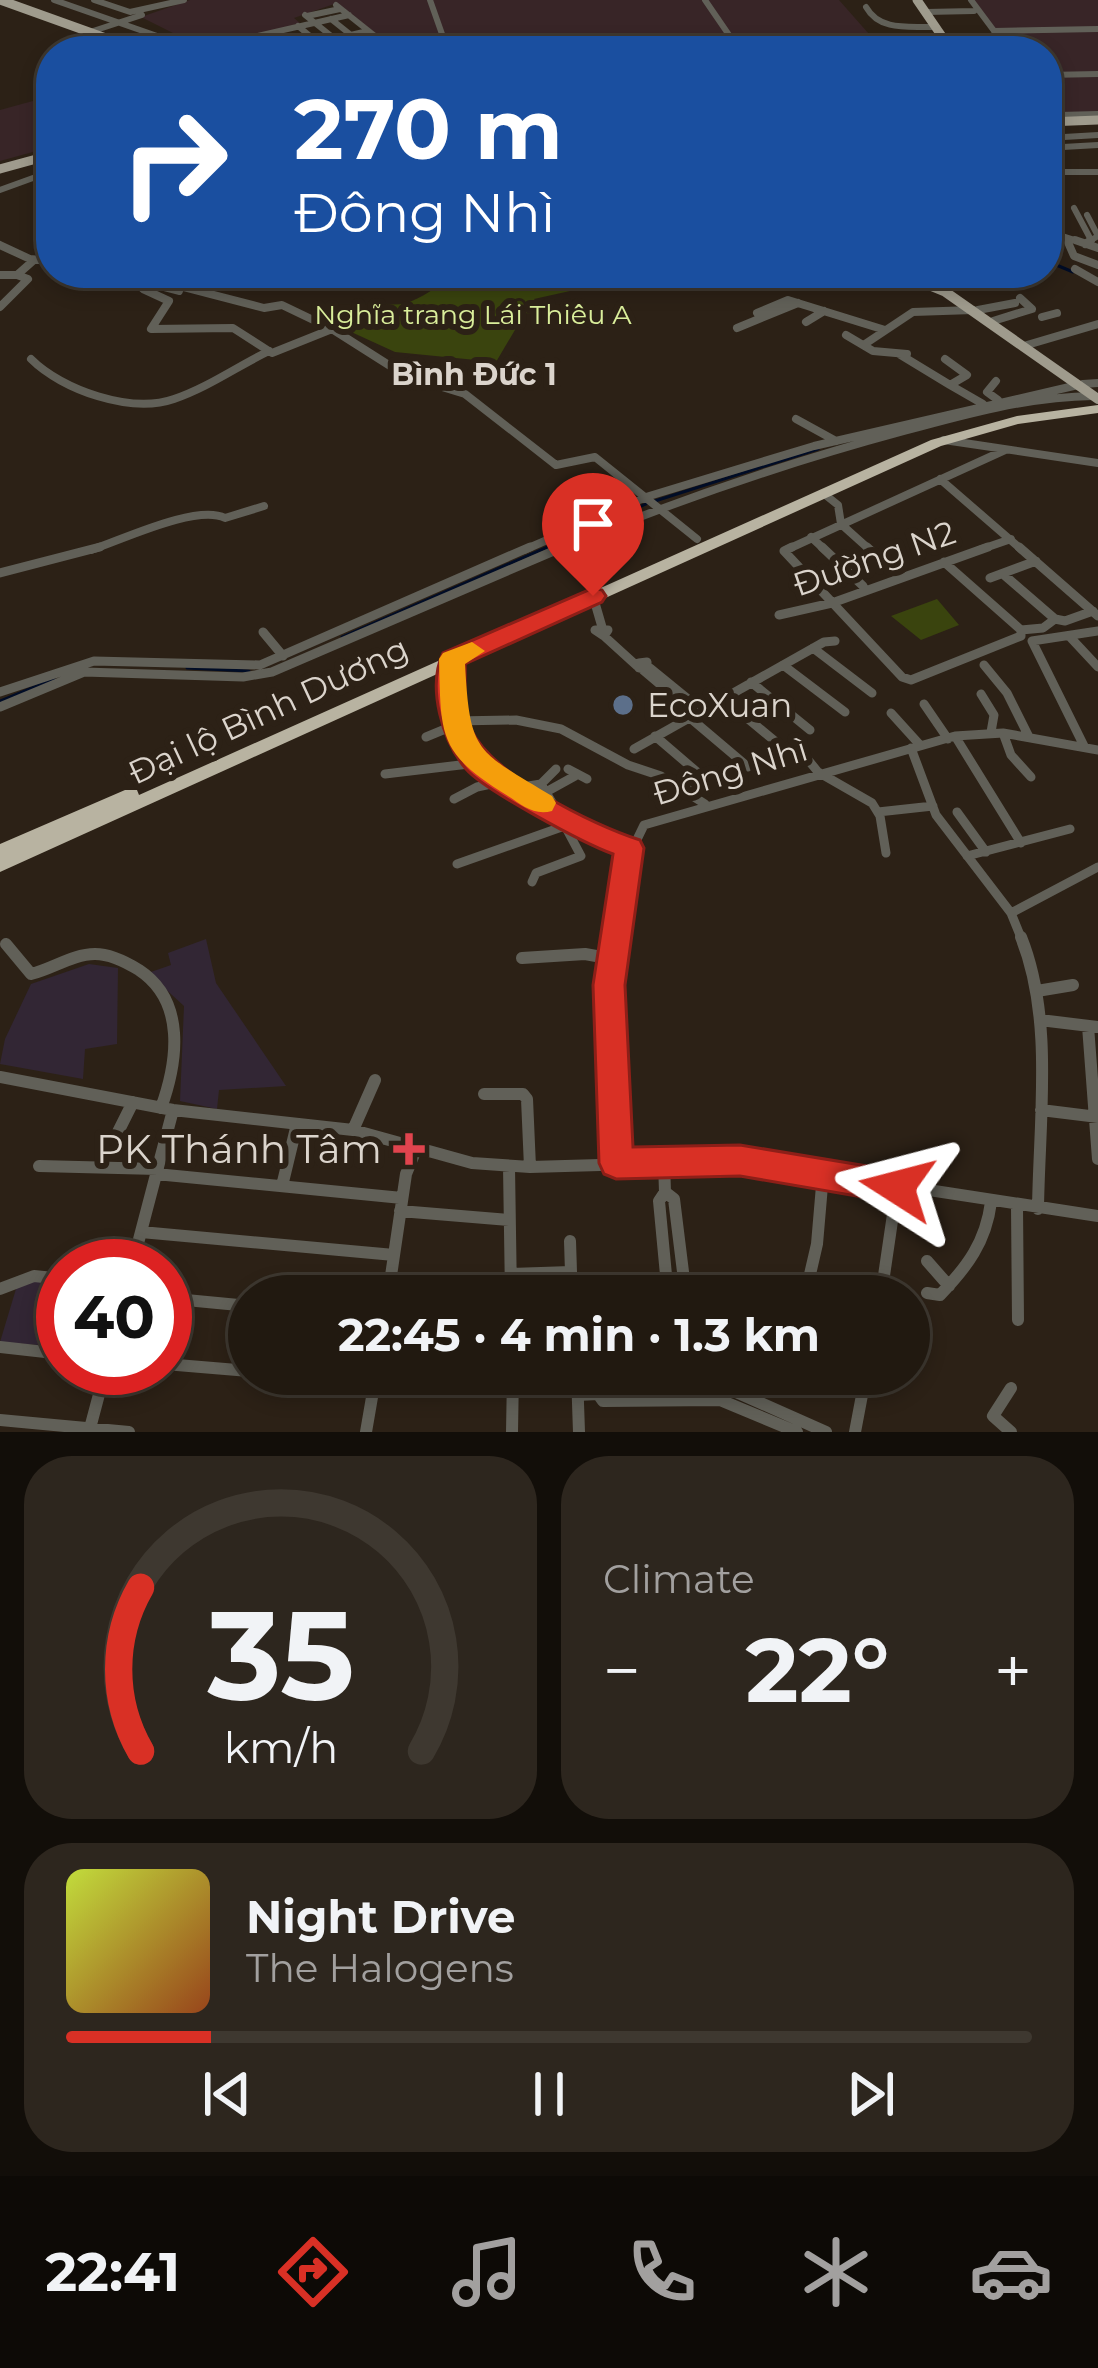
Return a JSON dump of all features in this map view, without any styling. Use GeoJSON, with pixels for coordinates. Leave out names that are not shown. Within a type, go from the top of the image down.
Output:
{"type":"FeatureCollection","features":[{"type":"Feature","properties":{"kind":"highway","name":"Đại lộ Bình Dương"},"geometry":{"type":"LineString","coordinates":[[702,541],[944,440],[1093,395]]}},
{"type":"Feature","properties":{"kind":"highway","name":"Đại lộ Bình Dương"},"geometry":{"type":"LineString","coordinates":[[0,852],[585,594],[925,437],[1093,395]]}},
{"type":"Feature","properties":{"kind":"highway","name":"Đại lộ Bình Dương"},"geometry":{"type":"LineString","coordinates":[[0,866],[585,594]]}},
{"type":"Feature","properties":{"kind":"main road"},"geometry":{"type":"LineString","coordinates":[[917,0],[941,36]]}},
{"type":"Feature","properties":{"kind":"main road"},"geometry":{"type":"LineString","coordinates":[[4,1],[88,33]]}},
{"type":"Feature","properties":{"kind":"main road"},"geometry":{"type":"LineString","coordinates":[[4,1],[96,36]]}},
{"type":"Feature","properties":{"kind":"main road"},"geometry":{"type":"LineString","coordinates":[[1062,121],[1098,117]]}},
{"type":"Feature","properties":{"kind":"main road"},"geometry":{"type":"LineString","coordinates":[[0,169],[36,159]]}},
{"type":"Feature","properties":{"kind":"main road"},"geometry":{"type":"LineString","coordinates":[[936,288],[993,321],[1026,349]]}},
{"type":"Feature","properties":{"kind":"main road"},"geometry":{"type":"LineString","coordinates":[[975,310],[1093,395]]}},
{"type":"Feature","properties":{"kind":"street"},"geometry":{"type":"LineString","coordinates":[[54,0],[157,36]]}},
{"type":"Feature","properties":{"kind":"street"},"geometry":{"type":"LineString","coordinates":[[94,0],[139,11],[184,0]]}},
{"type":"Feature","properties":{"kind":"street"},"geometry":{"type":"LineString","coordinates":[[430,0],[443,36]]}},
{"type":"Feature","properties":{"kind":"street"},"geometry":{"type":"LineString","coordinates":[[706,0],[730,36]]}},
{"type":"Feature","properties":{"kind":"street"},"geometry":{"type":"LineString","coordinates":[[971,0],[997,36]]}},
{"type":"Feature","properties":{"kind":"street"},"geometry":{"type":"LineString","coordinates":[[331,36],[306,15],[338,7],[375,36]]}},
{"type":"Feature","properties":{"kind":"street"},"geometry":{"type":"LineString","coordinates":[[49,18],[76,8]]}},
{"type":"Feature","properties":{"kind":"street"},"geometry":{"type":"LineString","coordinates":[[866,8],[873,20],[937,36]]}},
{"type":"Feature","properties":{"kind":"street"},"geometry":{"type":"LineString","coordinates":[[88,33],[142,15],[139,11]]}},
{"type":"Feature","properties":{"kind":"street"},"geometry":{"type":"LineString","coordinates":[[926,12],[973,13]]}},
{"type":"Feature","properties":{"kind":"street"},"geometry":{"type":"LineString","coordinates":[[258,36],[349,15]]}},
{"type":"Feature","properties":{"kind":"street"},"geometry":{"type":"LineString","coordinates":[[331,19],[353,36]]}},
{"type":"Feature","properties":{"kind":"street"},"geometry":{"type":"LineString","coordinates":[[898,22],[939,36]]}},
{"type":"Feature","properties":{"kind":"street"},"geometry":{"type":"LineString","coordinates":[[298,26],[310,36]]}},
{"type":"Feature","properties":{"kind":"street"},"geometry":{"type":"LineString","coordinates":[[340,36],[365,28]]}},
{"type":"Feature","properties":{"kind":"street"},"geometry":{"type":"LineString","coordinates":[[994,32],[1098,29]]}},
{"type":"Feature","properties":{"kind":"street"},"geometry":{"type":"LineString","coordinates":[[892,30],[896,36]]}},
{"type":"Feature","properties":{"kind":"street"},"geometry":{"type":"LineString","coordinates":[[280,31],[286,36]]}},
{"type":"Feature","properties":{"kind":"street"},"geometry":{"type":"LineString","coordinates":[[1062,75],[1098,74]]}},
{"type":"Feature","properties":{"kind":"street"},"geometry":{"type":"LineString","coordinates":[[1062,116],[1098,117]]}},
{"type":"Feature","properties":{"kind":"street"},"geometry":{"type":"LineString","coordinates":[[1062,137],[1098,135]]}},
{"type":"Feature","properties":{"kind":"street"},"geometry":{"type":"LineString","coordinates":[[1063,147],[1098,145]]}},
{"type":"Feature","properties":{"kind":"street"},"geometry":{"type":"LineString","coordinates":[[1062,172],[1098,172]]}},
{"type":"Feature","properties":{"kind":"street"},"geometry":{"type":"LineString","coordinates":[[0,190],[36,177]]}},
{"type":"Feature","properties":{"kind":"street"},"geometry":{"type":"LineString","coordinates":[[1074,208],[1088,242]]}},
{"type":"Feature","properties":{"kind":"street"},"geometry":{"type":"LineString","coordinates":[[1087,214],[1098,236],[1088,242]]}},
{"type":"Feature","properties":{"kind":"street"},"geometry":{"type":"LineString","coordinates":[[1062,236],[1098,248]]}},
{"type":"Feature","properties":{"kind":"street"},"geometry":{"type":"LineString","coordinates":[[1066,237],[1075,256],[1098,265]]}},
{"type":"Feature","properties":{"kind":"street"},"geometry":{"type":"LineString","coordinates":[[0,245],[34,260],[16,275]]}},
{"type":"Feature","properties":{"kind":"street"},"geometry":{"type":"LineString","coordinates":[[1075,269],[1098,282]]}},
{"type":"Feature","properties":{"kind":"street"},"geometry":{"type":"LineString","coordinates":[[0,275],[28,279],[0,307]]}},
{"type":"Feature","properties":{"kind":"street"},"geometry":{"type":"LineString","coordinates":[[144,288],[170,304],[151,329],[233,328],[269,351]]}},
{"type":"Feature","properties":{"kind":"street"},"geometry":{"type":"LineString","coordinates":[[176,288],[264,308],[283,305],[332,329],[406,376],[465,394],[550,462],[564,467],[595,457],[702,541]]}},
{"type":"Feature","properties":{"kind":"street"},"geometry":{"type":"LineString","coordinates":[[757,313],[788,300],[885,330]]}},
{"type":"Feature","properties":{"kind":"street"},"geometry":{"type":"LineString","coordinates":[[1020,301],[1040,310]]}},
{"type":"Feature","properties":{"kind":"street"},"geometry":{"type":"LineString","coordinates":[[867,350],[909,313],[975,310],[1020,301],[1057,313]]}},
{"type":"Feature","properties":{"kind":"street"},"geometry":{"type":"LineString","coordinates":[[737,328],[798,303]]}},
{"type":"Feature","properties":{"kind":"street"},"geometry":{"type":"LineString","coordinates":[[993,321],[1040,310]]}},
{"type":"Feature","properties":{"kind":"street"},"geometry":{"type":"LineString","coordinates":[[806,322],[824,311]]}},
{"type":"Feature","properties":{"kind":"street"},"geometry":{"type":"LineString","coordinates":[[927,311],[932,325]]}},
{"type":"Feature","properties":{"kind":"street"},"geometry":{"type":"LineString","coordinates":[[1026,349],[1098,324]]}},
{"type":"Feature","properties":{"kind":"street"},"geometry":{"type":"LineString","coordinates":[[31,359],[68,386],[112,398],[174,400],[269,351],[332,329]]}},
{"type":"Feature","properties":{"kind":"street"},"geometry":{"type":"LineString","coordinates":[[846,335],[867,350],[903,354],[983,404]]}},
{"type":"Feature","properties":{"kind":"street"},"geometry":{"type":"LineString","coordinates":[[945,359],[967,375],[950,385]]}},
{"type":"Feature","properties":{"kind":"street"},"geometry":{"type":"LineString","coordinates":[[996,382],[987,392],[998,400]]}},
{"type":"Feature","properties":{"kind":"street"},"geometry":{"type":"LineString","coordinates":[[0,707],[83,672],[242,677],[272,672],[650,501],[833,448],[1039,398],[1093,395]]}},
{"type":"Feature","properties":{"kind":"street"},"geometry":{"type":"LineString","coordinates":[[0,692],[94,661],[246,668],[650,501],[836,440],[998,400],[1093,395]]}},
{"type":"Feature","properties":{"kind":"street"},"geometry":{"type":"LineString","coordinates":[[796,419],[836,440]]}},
{"type":"Feature","properties":{"kind":"street"},"geometry":{"type":"LineString","coordinates":[[944,440],[1098,463]]}},
{"type":"Feature","properties":{"kind":"street"},"geometry":{"type":"LineString","coordinates":[[1005,450],[784,551],[902,677],[911,680],[1021,636],[1021,629]]}},
{"type":"Feature","properties":{"kind":"street"},"geometry":{"type":"LineString","coordinates":[[940,479],[1095,613]]}},
{"type":"Feature","properties":{"kind":"street"},"geometry":{"type":"LineString","coordinates":[[825,491],[839,506],[841,521],[898,576]]}},
{"type":"Feature","properties":{"kind":"street"},"geometry":{"type":"LineString","coordinates":[[0,574],[92,550],[188,517],[213,512],[225,518],[264,506]]}},
{"type":"Feature","properties":{"kind":"street"},"geometry":{"type":"LineString","coordinates":[[811,537],[863,586]]}},
{"type":"Feature","properties":{"kind":"street","name":"Đường N2"},"geometry":{"type":"LineString","coordinates":[[898,576],[778,615],[830,600],[898,576],[1008,537]]}},
{"type":"Feature","properties":{"kind":"street"},"geometry":{"type":"LineString","coordinates":[[943,560],[1021,629],[1043,628],[1055,619]]}},
{"type":"Feature","properties":{"kind":"street"},"geometry":{"type":"LineString","coordinates":[[990,578],[1036,561]]}},
{"type":"Feature","properties":{"kind":"street"},"geometry":{"type":"LineString","coordinates":[[1003,574],[1055,619],[1095,613]]}},
{"type":"Feature","properties":{"kind":"street"},"geometry":{"type":"LineString","coordinates":[[585,594],[603,631],[748,767]]}},
{"type":"Feature","properties":{"kind":"street"},"geometry":{"type":"LineString","coordinates":[[1084,746],[1032,641],[1098,631]]}},
{"type":"Feature","properties":{"kind":"street"},"geometry":{"type":"LineString","coordinates":[[262,632],[283,656]]}},
{"type":"Feature","properties":{"kind":"street"},"geometry":{"type":"LineString","coordinates":[[1070,637],[1098,667]]}},
{"type":"Feature","properties":{"kind":"street"},"geometry":{"type":"LineString","coordinates":[[634,749],[783,664],[836,641]]}},
{"type":"Feature","properties":{"kind":"street"},"geometry":{"type":"LineString","coordinates":[[813,648],[872,693]]}},
{"type":"Feature","properties":{"kind":"street"},"geometry":{"type":"LineString","coordinates":[[452,659],[455,723],[477,764],[559,814]]}},
{"type":"Feature","properties":{"kind":"street"},"geometry":{"type":"LineString","coordinates":[[783,664],[845,712]]}},
{"type":"Feature","properties":{"kind":"street"},"geometry":{"type":"LineString","coordinates":[[984,665],[1007,693],[1029,737]]}},
{"type":"Feature","properties":{"kind":"street"},"geometry":{"type":"LineString","coordinates":[[751,682],[810,730]]}},
{"type":"Feature","properties":{"kind":"street"},"geometry":{"type":"LineString","coordinates":[[981,694],[994,715],[997,732],[1031,777]]}},
{"type":"Feature","properties":{"kind":"street"},"geometry":{"type":"LineString","coordinates":[[723,698],[782,747]]}},
{"type":"Feature","properties":{"kind":"street"},"geometry":{"type":"LineString","coordinates":[[924,704],[1021,843]]}},
{"type":"Feature","properties":{"kind":"street"},"geometry":{"type":"LineString","coordinates":[[891,712],[916,747],[932,806],[950,838],[1011,913],[1024,938],[1040,1020],[1038,1209]]}},
{"type":"Feature","properties":{"kind":"street"},"geometry":{"type":"LineString","coordinates":[[426,737],[455,723],[516,720],[561,729],[628,765],[661,776],[705,804]]}},
{"type":"Feature","properties":{"kind":"street","name":"Đông Nhì"},"geometry":{"type":"LineString","coordinates":[[616,1163],[610,1068],[613,959],[629,848],[644,825],[818,772],[952,738],[997,732],[1098,750]]}},
{"type":"Feature","properties":{"kind":"street"},"geometry":{"type":"LineString","coordinates":[[655,736],[697,772],[694,790]]}},
{"type":"Feature","properties":{"kind":"street"},"geometry":{"type":"LineString","coordinates":[[1053,756],[1056,741]]}},
{"type":"Feature","properties":{"kind":"street"},"geometry":{"type":"LineString","coordinates":[[796,745],[818,772],[866,797],[878,812],[886,853]]}},
{"type":"Feature","properties":{"kind":"street"},"geometry":{"type":"LineString","coordinates":[[385,774],[477,764]]}},
{"type":"Feature","properties":{"kind":"street"},"geometry":{"type":"LineString","coordinates":[[516,788],[543,788],[571,773],[543,788]]}},
{"type":"Feature","properties":{"kind":"street"},"geometry":{"type":"LineString","coordinates":[[454,799],[505,781]]}},
{"type":"Feature","properties":{"kind":"street"},"geometry":{"type":"LineString","coordinates":[[532,882],[536,873],[581,856],[569,825],[543,788]]}},
{"type":"Feature","properties":{"kind":"street"},"geometry":{"type":"LineString","coordinates":[[878,812],[932,806]]}},
{"type":"Feature","properties":{"kind":"street"},"geometry":{"type":"LineString","coordinates":[[957,812],[986,852]]}},
{"type":"Feature","properties":{"kind":"street"},"geometry":{"type":"LineString","coordinates":[[458,864],[569,825],[629,848]]}},
{"type":"Feature","properties":{"kind":"street"},"geometry":{"type":"LineString","coordinates":[[968,856],[1070,829]]}},
{"type":"Feature","properties":{"kind":"street"},"geometry":{"type":"LineString","coordinates":[[1011,913],[1034,908],[1073,873],[1098,867]]}},
{"type":"Feature","properties":{"kind":"street"},"geometry":{"type":"LineString","coordinates":[[6,944],[31,974],[80,957],[107,956],[139,970],[168,998],[174,1015],[171,1081],[157,1171],[139,1239]]}},
{"type":"Feature","properties":{"kind":"street"},"geometry":{"type":"LineString","coordinates":[[522,958],[585,954],[613,959]]}},
{"type":"Feature","properties":{"kind":"street"},"geometry":{"type":"LineString","coordinates":[[1037,991],[1072,985]]}},
{"type":"Feature","properties":{"kind":"street"},"geometry":{"type":"LineString","coordinates":[[1040,1020],[1093,1026],[1098,1160]]}},
{"type":"Feature","properties":{"kind":"street"},"geometry":{"type":"LineString","coordinates":[[0,1078],[167,1109],[353,1130],[472,1163],[740,1161],[1098,1216]]}},
{"type":"Feature","properties":{"kind":"street"},"geometry":{"type":"LineString","coordinates":[[353,1130],[375,1080]]}},
{"type":"Feature","properties":{"kind":"street"},"geometry":{"type":"LineString","coordinates":[[484,1094],[523,1094],[527,1099],[530,1166]]}},
{"type":"Feature","properties":{"kind":"street"},"geometry":{"type":"LineString","coordinates":[[115,1138],[133,1102]]}},
{"type":"Feature","properties":{"kind":"street"},"geometry":{"type":"LineString","coordinates":[[1040,1110],[1096,1117]]}},
{"type":"Feature","properties":{"kind":"street"},"geometry":{"type":"LineString","coordinates":[[281,1186],[297,1124]]}},
{"type":"Feature","properties":{"kind":"street"},"geometry":{"type":"LineString","coordinates":[[391,1275],[401,1205],[417,1147]]}},
{"type":"Feature","properties":{"kind":"street"},"geometry":{"type":"LineString","coordinates":[[664,1162],[665,1192],[658,1201],[666,1275]]}},
{"type":"Feature","properties":{"kind":"street"},"geometry":{"type":"LineString","coordinates":[[39,1166],[157,1171],[509,1220]]}},
{"type":"Feature","properties":{"kind":"street"},"geometry":{"type":"LineString","coordinates":[[509,1166],[511,1274],[572,1272]]}},
{"type":"Feature","properties":{"kind":"street"},"geometry":{"type":"LineString","coordinates":[[810,1275],[823,1174]]}},
{"type":"Feature","properties":{"kind":"street"},"geometry":{"type":"LineString","coordinates":[[884,1275],[897,1187]]}},
{"type":"Feature","properties":{"kind":"street"},"geometry":{"type":"LineString","coordinates":[[665,1192],[674,1199],[683,1275]]}},
{"type":"Feature","properties":{"kind":"street"},"geometry":{"type":"LineString","coordinates":[[930,1294],[938,1296],[949,1286],[984,1244],[991,1202]]}},
{"type":"Feature","properties":{"kind":"street"},"geometry":{"type":"LineString","coordinates":[[1017,1207],[1018,1319]]}},
{"type":"Feature","properties":{"kind":"street"},"geometry":{"type":"LineString","coordinates":[[141,1232],[394,1255]]}},
{"type":"Feature","properties":{"kind":"street"},"geometry":{"type":"LineString","coordinates":[[570,1240],[572,1275]]}},
{"type":"Feature","properties":{"kind":"street"},"geometry":{"type":"LineString","coordinates":[[664,1255],[681,1255]]}},
{"type":"Feature","properties":{"kind":"street"},"geometry":{"type":"LineString","coordinates":[[927,1261],[949,1286]]}},
{"type":"Feature","properties":{"kind":"street"},"geometry":{"type":"LineString","coordinates":[[0,1289],[36,1276]]}},
{"type":"Feature","properties":{"kind":"street"},"geometry":{"type":"LineString","coordinates":[[192,1301],[228,1304]]}},
{"type":"Feature","properties":{"kind":"street"},"geometry":{"type":"LineString","coordinates":[[0,1347],[36,1351]]}},
{"type":"Feature","properties":{"kind":"street"},"geometry":{"type":"LineString","coordinates":[[192,1366],[228,1369]]}},
{"type":"Feature","properties":{"kind":"street"},"geometry":{"type":"LineString","coordinates":[[1011,1388],[993,1416],[1011,1432]]}},
{"type":"Feature","properties":{"kind":"street"},"geometry":{"type":"LineString","coordinates":[[90,1430],[99,1395]]}},
{"type":"Feature","properties":{"kind":"street"},"geometry":{"type":"LineString","coordinates":[[366,1432],[372,1395]]}},
{"type":"Feature","properties":{"kind":"street"},"geometry":{"type":"LineString","coordinates":[[512,1432],[513,1395]]}},
{"type":"Feature","properties":{"kind":"street"},"geometry":{"type":"LineString","coordinates":[[578,1395],[579,1432]]}},
{"type":"Feature","properties":{"kind":"street"},"geometry":{"type":"LineString","coordinates":[[599,1395],[603,1401],[752,1403],[797,1432]]}},
{"type":"Feature","properties":{"kind":"street"},"geometry":{"type":"LineString","coordinates":[[679,1395],[679,1400]]}},
{"type":"Feature","properties":{"kind":"street"},"geometry":{"type":"LineString","coordinates":[[697,1395],[698,1399]]}},
{"type":"Feature","properties":{"kind":"street"},"geometry":{"type":"LineString","coordinates":[[734,1395],[826,1432]]}},
{"type":"Feature","properties":{"kind":"street"},"geometry":{"type":"LineString","coordinates":[[752,1403],[756,1395]]}},
{"type":"Feature","properties":{"kind":"street"},"geometry":{"type":"LineString","coordinates":[[855,1432],[862,1395]]}},
{"type":"Feature","properties":{"kind":"street"},"geometry":{"type":"LineString","coordinates":[[0,1420],[128,1432]]}},
{"type":"Feature","properties":{"kind":"shaded area"},"geometry":{"type":"Polygon","coordinates":[[[190,0],[839,0],[869,34],[379,36],[337,3],[294,18],[300,23],[256,36],[179,36],[141,17],[190,0]]]}},
{"type":"Feature","properties":{"kind":"shaded area"},"geometry":{"type":"Polygon","coordinates":[[[969,0],[1098,0],[1098,115],[1062,117],[1062,36],[995,36],[969,0]]]}},
{"type":"Feature","properties":{"kind":"shaded area"},"geometry":{"type":"Polygon","coordinates":[[[36,100],[36,151],[0,161],[0,110],[36,100]]]}},
{"type":"Feature","properties":{"kind":"shaded area"},"geometry":{"type":"Polygon","coordinates":[[[206,939],[216,983],[286,1086],[219,1090],[217,1109],[180,1101],[184,1006],[148,973],[171,965],[168,953],[206,939]]]}},
{"type":"Feature","properties":{"kind":"shaded area"},"geometry":{"type":"Polygon","coordinates":[[[89,964],[118,968],[117,1044],[85,1049],[83,1079],[0,1064],[5,1039],[31,984],[89,964]]]}},
{"type":"Feature","properties":{"kind":"shaded area"},"geometry":{"type":"Polygon","coordinates":[[[19,1279],[36,1281],[36,1345],[0,1342],[19,1279]]]}},
{"type":"Feature","properties":{"kind":"green space","name":"Nghĩa trang Lái Thiêu A"},"geometry":{"type":"Polygon","coordinates":[[[435,288],[584,288],[534,299],[546,315],[525,313],[496,362],[395,352],[336,325],[378,302],[403,304],[435,288]]]}},
{"type":"Feature","properties":{"kind":"green space"},"geometry":{"type":"Polygon","coordinates":[[[937,599],[959,625],[921,640],[891,616],[937,599]]]}},
{"type":"Feature","properties":{"kind":"waterway"},"geometry":{"type":"LineString","coordinates":[[1062,267],[1073,272]]}},
{"type":"Feature","properties":{"kind":"waterway"},"geometry":{"type":"LineString","coordinates":[[655,501],[818,449]]}},
{"type":"Feature","properties":{"kind":"waterway"},"geometry":{"type":"LineString","coordinates":[[342,637],[646,504]]}},
{"type":"Feature","properties":{"kind":"waterway"},"geometry":{"type":"LineString","coordinates":[[187,668],[249,671]]}},
{"type":"Feature","properties":{"kind":"waterway"},"geometry":{"type":"LineString","coordinates":[[0,701],[54,679]]}},
{"type":"Feature","properties":{"kind":"slow traffic"},"geometry":{"type":"LineString","coordinates":[[472,651],[452,659],[455,725],[463,745],[477,764],[541,803]]}},
{"type":"Feature","properties":{"kind":"place","name":"EcoXuan"},"geometry":{"type":"Point","coordinates":[623,705]}},
{"type":"Feature","properties":{"kind":"place","name":"PK Thánh Tâm"},"geometry":{"type":"Point","coordinates":[409,1149]}},
{"type":"Feature","properties":{"kind":"district","name":"Bình Đức 1"},"geometry":{"type":"Point","coordinates":[474,375]}},
{"type":"Feature","properties":{"kind":"route"},"geometry":{"type":"LineString","coordinates":[[593,596],[452,659],[452,700],[455,725],[477,764],[596,837],[629,848],[609,985],[616,1163],[740,1161],[897,1187]]}}]}
